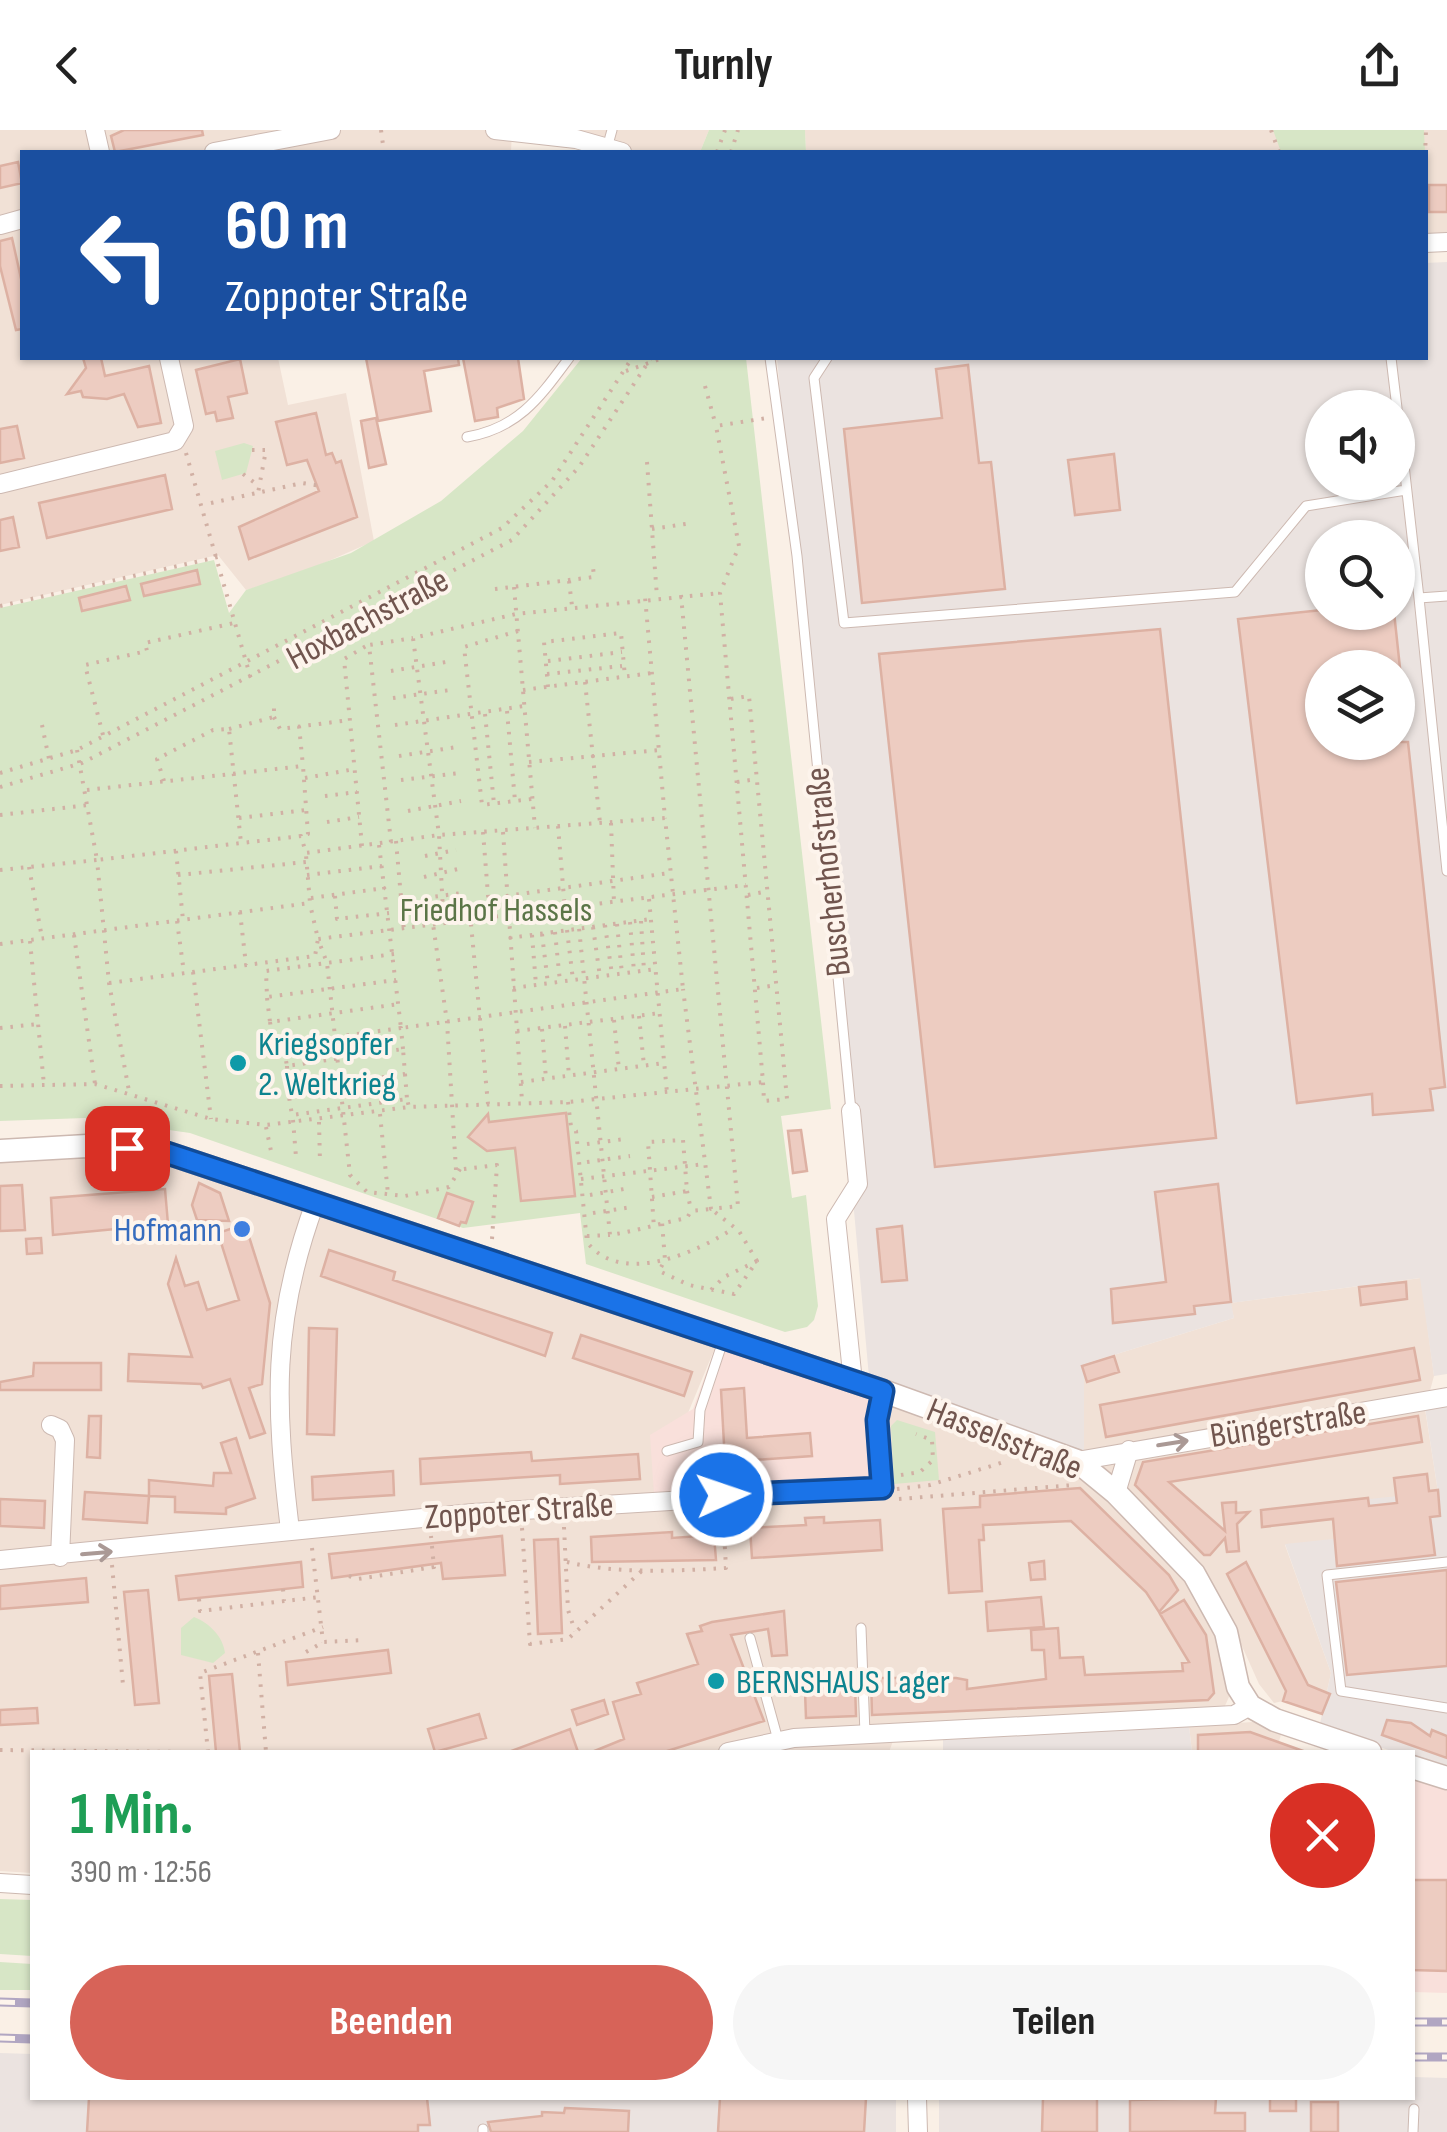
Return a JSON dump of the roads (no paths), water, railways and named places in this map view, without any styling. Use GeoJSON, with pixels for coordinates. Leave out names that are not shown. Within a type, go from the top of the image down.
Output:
{"type":"FeatureCollection","features":[{"type":"Feature","properties":{"kind":"street"},"geometry":{"type":"LineString","coordinates":[[225,150],[331,130]]}},
{"type":"Feature","properties":{"kind":"street"},"geometry":{"type":"LineString","coordinates":[[494,130],[614,143]]}},
{"type":"Feature","properties":{"kind":"street"},"geometry":{"type":"LineString","coordinates":[[0,484],[180,438],[184,426],[169,360]]}},
{"type":"Feature","properties":{"kind":"street","name":"Buscherhofstraße"},"geometry":{"type":"LineString","coordinates":[[850,1110],[858,1184],[836,1219],[853,1382]]}},
{"type":"Feature","properties":{"kind":"street","name":"Hasselsstraße"},"geometry":{"type":"LineString","coordinates":[[0,1151],[86,1146],[167,1153],[485,1262],[883,1391],[1086,1467],[1172,1548],[1212,1602],[1226,1632],[1238,1686],[1250,1706]]}},
{"type":"Feature","properties":{"kind":"street"},"geometry":{"type":"LineString","coordinates":[[290,1530],[279,1440],[280,1335],[289,1284],[316,1203]]}},
{"type":"Feature","properties":{"kind":"street","name":"Zoppoter Straße"},"geometry":{"type":"LineString","coordinates":[[0,1560],[110,1552],[429,1517],[882,1483],[877,1420],[883,1391]]}},
{"type":"Feature","properties":{"kind":"street","name":"Büngerstraße"},"geometry":{"type":"LineString","coordinates":[[1086,1467],[1129,1450],[1447,1397]]}},
{"type":"Feature","properties":{"kind":"street"},"geometry":{"type":"LineString","coordinates":[[51,1425],[60,1429],[65,1440],[60,1556]]}},
{"type":"Feature","properties":{"kind":"street"},"geometry":{"type":"LineString","coordinates":[[1116,1492],[1129,1450]]}},
{"type":"Feature","properties":{"kind":"street"},"geometry":{"type":"LineString","coordinates":[[736,1750],[778,1740],[808,1744],[866,1737],[924,1742],[1234,1714],[1250,1706],[1275,1720],[1364,1750]]}},
{"type":"Feature","properties":{"kind":"street"},"geometry":{"type":"LineString","coordinates":[[1415,1768],[1447,1778]]}},
{"type":"Feature","properties":{"kind":"street"},"geometry":{"type":"LineString","coordinates":[[0,1883],[30,1885]]}},
{"type":"Feature","properties":{"kind":"street"},"geometry":{"type":"LineString","coordinates":[[917,2100],[918,2132]]}},
{"type":"Feature","properties":{"kind":"lane"},"geometry":{"type":"LineString","coordinates":[[467,437],[491,433],[519,419],[567,360]]}},
{"type":"Feature","properties":{"kind":"lane","name":"Buscherhofstraße"},"geometry":{"type":"LineString","coordinates":[[770,360],[796,556],[850,1110]]}},
{"type":"Feature","properties":{"kind":"lane"},"geometry":{"type":"LineString","coordinates":[[826,360],[814,378],[844,623],[1235,592],[1306,506],[1344,500]]}},
{"type":"Feature","properties":{"kind":"lane"},"geometry":{"type":"LineString","coordinates":[[1391,360],[1395,390]]}},
{"type":"Feature","properties":{"kind":"lane"},"geometry":{"type":"LineString","coordinates":[[1407,500],[1447,871]]}},
{"type":"Feature","properties":{"kind":"lane"},"geometry":{"type":"LineString","coordinates":[[1419,598],[1447,596]]}},
{"type":"Feature","properties":{"kind":"lane"},"geometry":{"type":"LineString","coordinates":[[666,1451],[698,1442],[700,1410],[724,1339]]}},
{"type":"Feature","properties":{"kind":"lane"},"geometry":{"type":"LineString","coordinates":[[1447,1562],[1326,1575],[1341,1691],[1447,1708]]}},
{"type":"Feature","properties":{"kind":"lane"},"geometry":{"type":"LineString","coordinates":[[861,1628],[866,1737]]}},
{"type":"Feature","properties":{"kind":"lane"},"geometry":{"type":"LineString","coordinates":[[750,1638],[778,1740]]}},
{"type":"Feature","properties":{"kind":"lane"},"geometry":{"type":"LineString","coordinates":[[1413,2132],[1414,2109]]}},
{"type":"Feature","properties":{"kind":"railway"},"geometry":{"type":"LineString","coordinates":[[0,2002],[30,2003]]}},
{"type":"Feature","properties":{"kind":"railway"},"geometry":{"type":"LineString","coordinates":[[1415,2022],[1447,2022]]}},
{"type":"Feature","properties":{"kind":"railway"},"geometry":{"type":"LineString","coordinates":[[0,2038],[30,2039]]}},
{"type":"Feature","properties":{"kind":"railway"},"geometry":{"type":"LineString","coordinates":[[1415,2057],[1447,2057]]}},
{"type":"Feature","properties":{"kind":"place","name":"Kriegsopfer 2. Weltkrieg"},"geometry":{"type":"Point","coordinates":[238,1063]}},
{"type":"Feature","properties":{"kind":"place","name":"Hofmann"},"geometry":{"type":"Point","coordinates":[242,1229]}},
{"type":"Feature","properties":{"kind":"place","name":"BERNSHAUS Lager"},"geometry":{"type":"Point","coordinates":[716,1681]}},
{"type":"Feature","properties":{"kind":"park label","name":"Friedhof Hassels"},"geometry":{"type":"Point","coordinates":[496,909]}}]}
